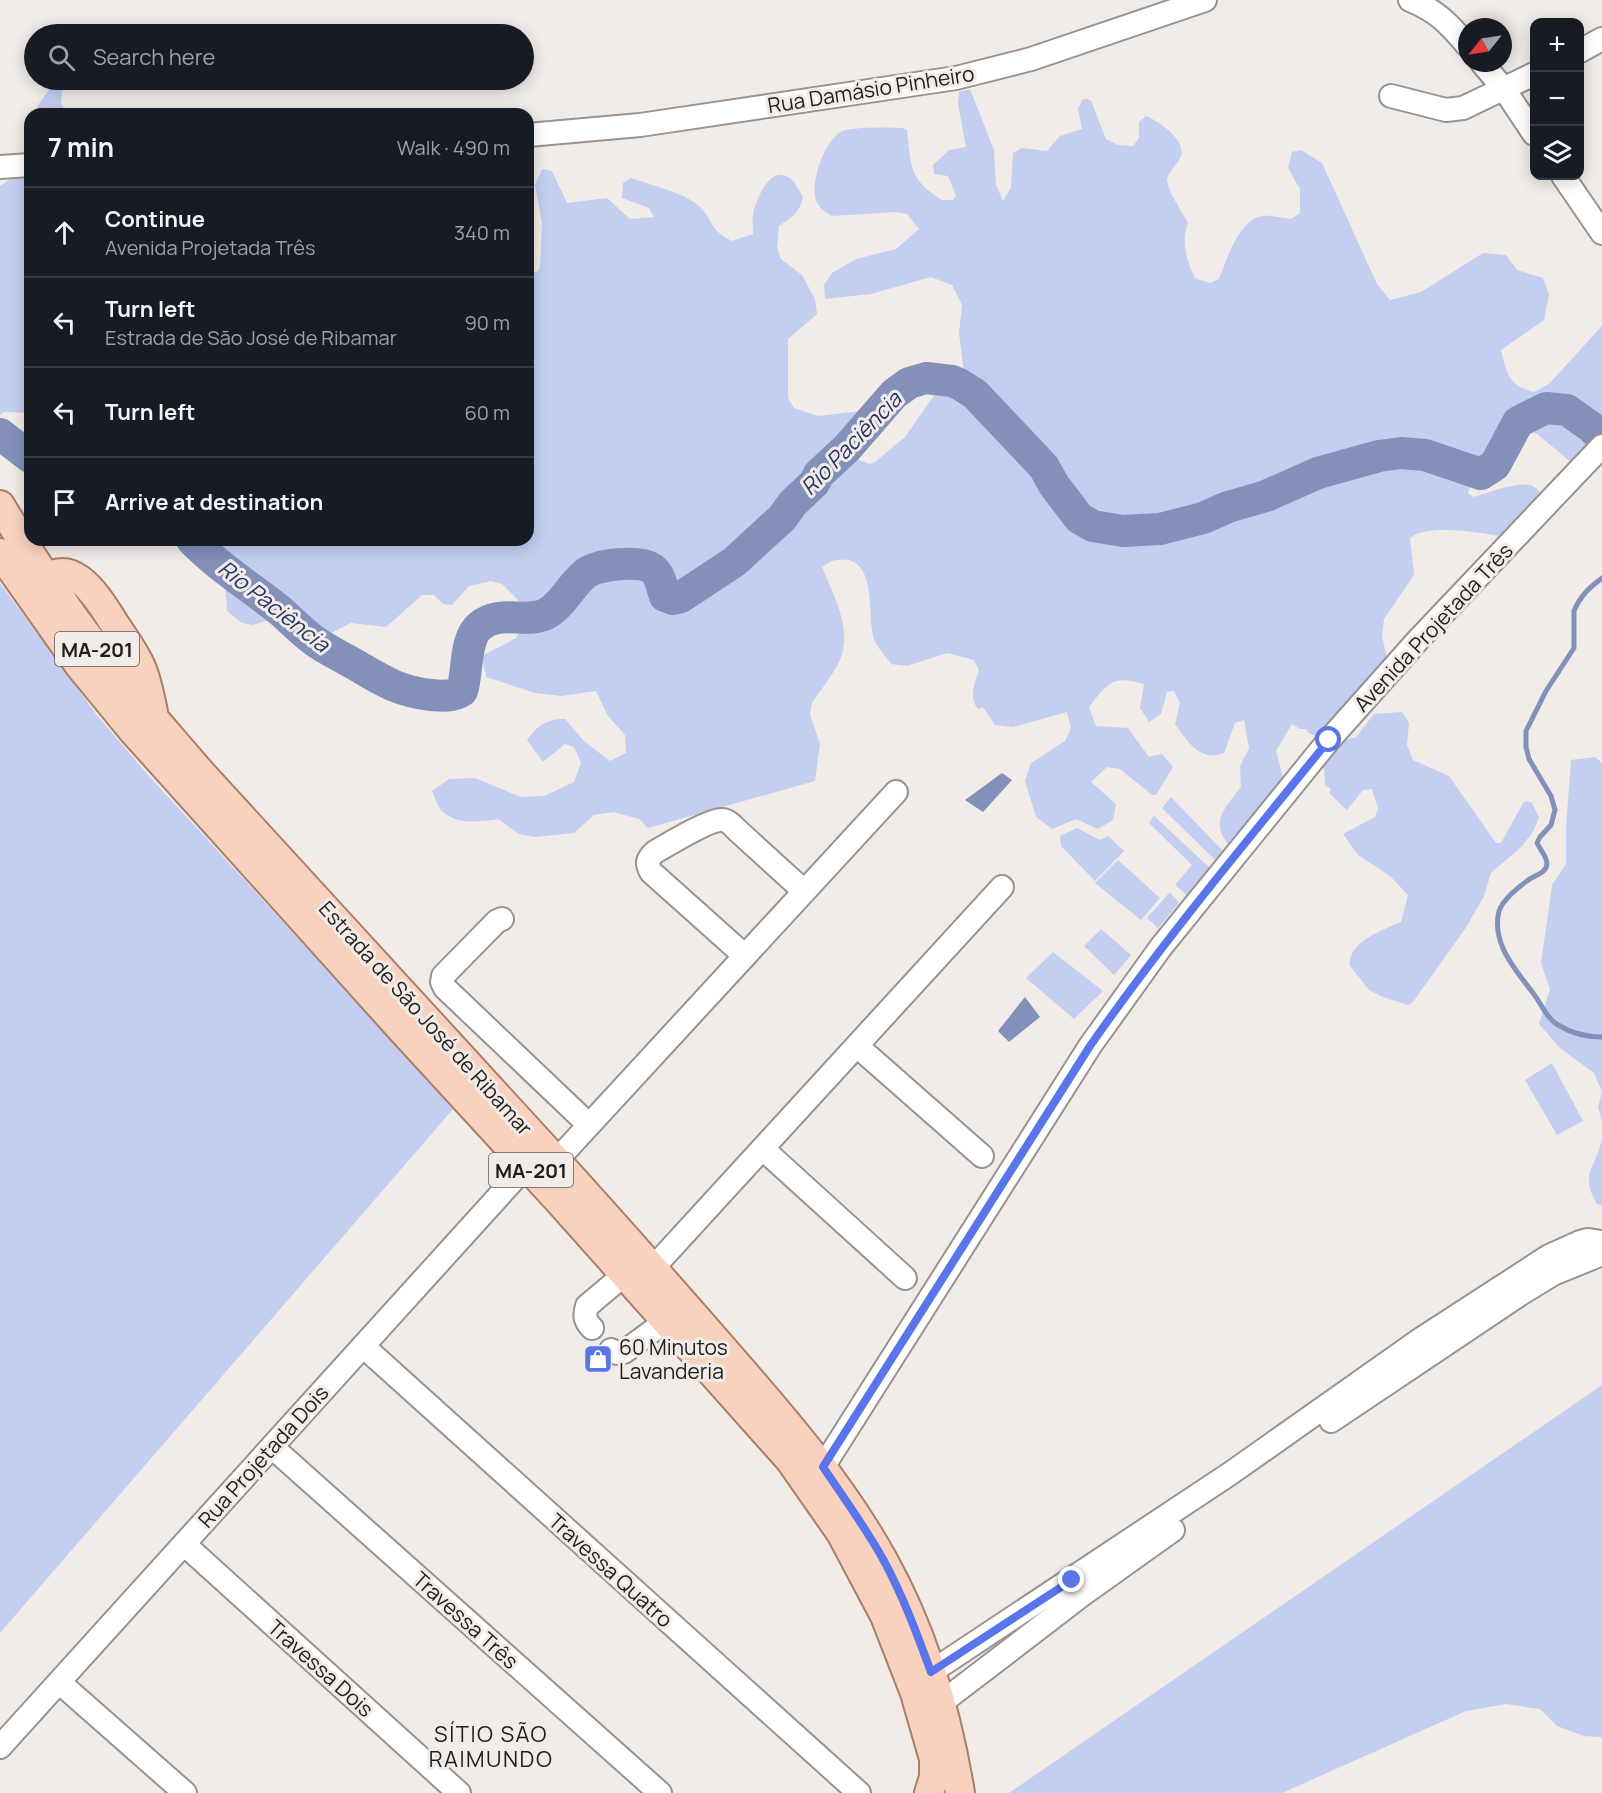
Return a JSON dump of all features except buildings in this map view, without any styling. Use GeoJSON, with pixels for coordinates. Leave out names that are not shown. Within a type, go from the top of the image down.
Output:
{"type":"FeatureCollection","features":[{"type":"Feature","properties":{"kind":"main road","name":"Estrada de São José de Ribamar"},"geometry":{"type":"LineString","coordinates":[[0,505],[39,589],[79,665],[134,732],[625,1274],[790,1460],[841,1533],[885,1616],[924,1723],[934,1759],[934,1777],[929,1793]]}},
{"type":"Feature","properties":{"kind":"main road","name":"Estrada de São José de Ribamar"},"geometry":{"type":"LineString","coordinates":[[0,553],[39,589]]}},
{"type":"Feature","properties":{"kind":"main road","name":"Estrada de São José de Ribamar"},"geometry":{"type":"LineString","coordinates":[[39,589],[56,575],[70,574],[85,582],[92,589],[141,667],[153,717],[201,773],[653,1268],[823,1467],[885,1562],[915,1628],[941,1703],[960,1793]]}},
{"type":"Feature","properties":{"kind":"street","name":"Rua Damásio Pinheiro"},"geometry":{"type":"LineString","coordinates":[[534,134],[640,125],[956,78],[1031,59],[1205,0]]}},
{"type":"Feature","properties":{"kind":"street"},"geometry":{"type":"LineString","coordinates":[[1410,0],[1437,14],[1458,35]]}},
{"type":"Feature","properties":{"kind":"street"},"geometry":{"type":"LineString","coordinates":[[1584,49],[1602,39]]}},
{"type":"Feature","properties":{"kind":"street"},"geometry":{"type":"LineString","coordinates":[[1490,72],[1530,128]]}},
{"type":"Feature","properties":{"kind":"street"},"geometry":{"type":"LineString","coordinates":[[1391,96],[1446,110],[1463,108],[1530,76]]}},
{"type":"Feature","properties":{"kind":"street"},"geometry":{"type":"LineString","coordinates":[[0,167],[24,165]]}},
{"type":"Feature","properties":{"kind":"street"},"geometry":{"type":"LineString","coordinates":[[1566,180],[1600,230]]}},
{"type":"Feature","properties":{"kind":"street","name":"Avenida Projetada Três"},"geometry":{"type":"LineString","coordinates":[[823,1467],[1090,1046],[1161,947],[1329,740],[1418,640],[1598,450]]}},
{"type":"Feature","properties":{"kind":"street"},"geometry":{"type":"LineString","coordinates":[[556,1161],[896,792]]}},
{"type":"Feature","properties":{"kind":"street"},"geometry":{"type":"LineString","coordinates":[[745,956],[651,872],[647,865],[648,858],[710,823],[722,820],[729,823],[804,891]]}},
{"type":"Feature","properties":{"kind":"street"},"geometry":{"type":"LineString","coordinates":[[653,1268],[1002,887]]}},
{"type":"Feature","properties":{"kind":"street"},"geometry":{"type":"LineString","coordinates":[[502,919],[496,921],[443,976],[442,982],[445,988],[589,1125]]}},
{"type":"Feature","properties":{"kind":"street"},"geometry":{"type":"LineString","coordinates":[[857,1046],[982,1156]]}},
{"type":"Feature","properties":{"kind":"street"},"geometry":{"type":"LineString","coordinates":[[763,1149],[905,1278]]}},
{"type":"Feature","properties":{"kind":"street","name":"Rua Projetada Dois"},"geometry":{"type":"LineString","coordinates":[[0,1747],[526,1165]]}},
{"type":"Feature","properties":{"kind":"street"},"geometry":{"type":"LineString","coordinates":[[931,1672],[1077,1587],[1394,1368],[1601,1248]]}},
{"type":"Feature","properties":{"kind":"street"},"geometry":{"type":"LineString","coordinates":[[592,1329],[586,1322],[587,1306],[625,1274]]}},
{"type":"Feature","properties":{"kind":"street"},"geometry":{"type":"LineString","coordinates":[[611,1350],[617,1353],[624,1352],[666,1321]]}},
{"type":"Feature","properties":{"kind":"street","name":"Travessa Quatro"},"geometry":{"type":"LineString","coordinates":[[363,1346],[859,1793]]}},
{"type":"Feature","properties":{"kind":"street","name":"Travessa Três"},"geometry":{"type":"LineString","coordinates":[[272,1447],[660,1793]]}},
{"type":"Feature","properties":{"kind":"street","name":"Travessa Dois"},"geometry":{"type":"LineString","coordinates":[[184,1544],[459,1793]]}},
{"type":"Feature","properties":{"kind":"street"},"geometry":{"type":"LineString","coordinates":[[941,1703],[1077,1587]]}},
{"type":"Feature","properties":{"kind":"street"},"geometry":{"type":"LineString","coordinates":[[59,1682],[185,1793]]}},
{"type":"Feature","properties":{"kind":"shaded area"},"geometry":{"type":"Polygon","coordinates":[[[970,89],[994,150],[996,185],[1003,201],[1011,188],[1013,153],[1022,148],[1047,151],[1060,136],[1082,129],[1078,109],[1082,100],[1091,101],[1106,139],[1118,145],[1133,146],[1139,138],[1139,122],[1146,116],[1158,122],[1176,138],[1181,150],[1180,159],[1169,173],[1167,180],[1172,195],[1188,223],[1185,236],[1186,250],[1195,278],[1210,283],[1219,279],[1235,241],[1247,224],[1255,219],[1273,216],[1291,219],[1300,213],[1300,189],[1288,168],[1292,152],[1301,150],[1322,163],[1377,284],[1390,300],[1421,292],[1483,253],[1506,255],[1517,270],[1543,278],[1549,295],[1544,320],[1501,350],[1507,372],[1519,386],[1534,392],[1549,384],[1602,326],[1602,452],[1572,463],[1535,433],[1526,431],[1517,434],[1491,457],[1476,477],[1468,493],[1474,497],[1505,487],[1529,485],[1538,490],[1544,503],[1505,537],[1442,530],[1418,533],[1410,538],[1414,575],[1384,619],[1382,637],[1393,681],[1337,724],[1315,736],[1306,729],[1300,729],[1292,724],[1276,751],[1283,777],[1282,796],[1231,847],[1224,838],[1220,823],[1225,809],[1241,787],[1240,766],[1249,748],[1244,720],[1235,723],[1224,753],[1208,755],[1195,749],[1175,724],[1180,703],[1174,691],[1167,692],[1161,714],[1149,722],[1140,708],[1144,684],[1125,680],[1112,683],[1089,707],[1096,726],[1128,728],[1149,757],[1162,754],[1173,767],[1156,795],[1152,795],[1120,769],[1107,767],[1091,782],[1116,804],[1113,820],[1098,829],[1076,819],[1052,829],[1036,817],[1025,781],[1031,763],[1065,741],[1071,728],[1067,712],[1013,727],[995,725],[983,707],[978,709],[973,700],[973,690],[979,670],[974,660],[947,653],[907,666],[891,664],[878,647],[872,632],[869,595],[864,573],[848,560],[834,560],[822,567],[840,612],[844,636],[840,660],[812,703],[810,715],[820,744],[815,781],[648,828],[639,819],[614,812],[594,815],[574,833],[535,837],[519,834],[498,819],[477,822],[462,821],[449,816],[440,808],[432,791],[449,779],[475,778],[521,797],[544,796],[574,782],[581,763],[574,747],[565,744],[543,762],[527,740],[538,727],[553,720],[565,719],[584,741],[610,761],[626,753],[625,735],[608,716],[596,691],[561,696],[535,693],[486,677],[482,656],[516,638],[527,620],[522,604],[502,584],[491,581],[469,586],[452,605],[443,604],[434,595],[422,595],[386,627],[351,623],[323,637],[305,633],[284,615],[253,625],[242,623],[227,611],[225,583],[236,564],[219,546],[534,546],[534,272],[540,267],[542,224],[535,185],[542,169],[552,171],[567,203],[607,198],[630,219],[654,217],[649,208],[622,198],[623,183],[631,178],[677,194],[700,207],[715,229],[732,241],[753,234],[755,208],[760,193],[769,180],[781,175],[790,178],[803,197],[797,211],[779,226],[777,248],[781,259],[802,275],[815,299],[817,314],[788,339],[788,398],[794,408],[818,416],[869,410],[856,459],[870,464],[875,462],[905,437],[935,394],[955,385],[964,374],[959,333],[962,305],[952,285],[931,277],[871,294],[825,299],[824,285],[832,273],[856,259],[896,249],[919,229],[907,214],[896,212],[832,216],[821,208],[816,199],[818,168],[832,140],[845,130],[902,128],[907,130],[911,163],[917,178],[942,200],[953,200],[956,196],[948,176],[934,174],[933,165],[949,150],[966,147],[958,104],[959,92],[970,89]]]}},
{"type":"Feature","properties":{"kind":"shaded area"},"geometry":{"type":"Polygon","coordinates":[[[49,90],[63,90],[61,103],[63,108],[37,108],[49,90]]]}},
{"type":"Feature","properties":{"kind":"shaded area"},"geometry":{"type":"Polygon","coordinates":[[[24,170],[24,413],[4,412],[0,415],[0,186],[24,170]]]}},
{"type":"Feature","properties":{"kind":"shaded area"},"geometry":{"type":"Polygon","coordinates":[[[0,583],[96,714],[147,774],[454,1108],[0,1633],[0,583]]]}},
{"type":"Feature","properties":{"kind":"shaded area"},"geometry":{"type":"Polygon","coordinates":[[[1402,712],[1409,723],[1407,745],[1413,760],[1449,776],[1496,843],[1501,843],[1523,803],[1527,801],[1532,803],[1539,817],[1533,832],[1521,847],[1491,873],[1484,896],[1465,929],[1413,1002],[1408,1005],[1369,990],[1350,966],[1354,950],[1360,944],[1376,933],[1401,922],[1408,895],[1390,876],[1358,855],[1343,834],[1375,817],[1378,808],[1372,789],[1363,790],[1347,810],[1329,793],[1331,789],[1325,785],[1319,744],[1337,733],[1346,740],[1356,737],[1374,714],[1402,712]]]}},
{"type":"Feature","properties":{"kind":"shaded area"},"geometry":{"type":"Polygon","coordinates":[[[1595,757],[1602,763],[1602,1092],[1594,1073],[1560,1048],[1539,1024],[1550,989],[1541,963],[1552,885],[1566,864],[1566,826],[1571,760],[1595,757]]]}},
{"type":"Feature","properties":{"kind":"shaded area"},"geometry":{"type":"Polygon","coordinates":[[[1002,773],[1012,780],[983,812],[965,800],[1002,773]]]}},
{"type":"Feature","properties":{"kind":"shaded area"},"geometry":{"type":"Polygon","coordinates":[[[1171,797],[1223,851],[1215,860],[1162,808],[1171,797]]]}},
{"type":"Feature","properties":{"kind":"shaded area"},"geometry":{"type":"Polygon","coordinates":[[[1154,816],[1210,868],[1188,896],[1175,885],[1192,865],[1149,823],[1154,816]]]}},
{"type":"Feature","properties":{"kind":"shaded area"},"geometry":{"type":"Polygon","coordinates":[[[1077,828],[1100,840],[1108,836],[1124,851],[1095,881],[1061,846],[1060,836],[1077,828]]]}},
{"type":"Feature","properties":{"kind":"shaded area"},"geometry":{"type":"Polygon","coordinates":[[[1118,860],[1160,898],[1141,920],[1095,883],[1118,860]]]}},
{"type":"Feature","properties":{"kind":"shaded area"},"geometry":{"type":"Polygon","coordinates":[[[1170,892],[1179,903],[1158,928],[1147,918],[1170,892]]]}},
{"type":"Feature","properties":{"kind":"shaded area"},"geometry":{"type":"Polygon","coordinates":[[[1101,929],[1131,955],[1114,975],[1084,946],[1101,929]]]}},
{"type":"Feature","properties":{"kind":"shaded area"},"geometry":{"type":"Polygon","coordinates":[[[1053,952],[1103,991],[1074,1019],[1026,978],[1053,952]]]}},
{"type":"Feature","properties":{"kind":"shaded area"},"geometry":{"type":"Polygon","coordinates":[[[1025,997],[1040,1017],[1009,1042],[998,1031],[1025,997]]]}},
{"type":"Feature","properties":{"kind":"shaded area"},"geometry":{"type":"Polygon","coordinates":[[[1552,1063],[1583,1121],[1557,1135],[1525,1080],[1552,1063]]]}},
{"type":"Feature","properties":{"kind":"shaded area"},"geometry":{"type":"Polygon","coordinates":[[[1602,1092],[1602,1120],[1598,1107],[1602,1092]]]}},
{"type":"Feature","properties":{"kind":"shaded area"},"geometry":{"type":"Polygon","coordinates":[[[1602,1139],[1602,1205],[1597,1204],[1589,1185],[1589,1177],[1602,1139]]]}},
{"type":"Feature","properties":{"kind":"shaded area"},"geometry":{"type":"Polygon","coordinates":[[[1602,1385],[1602,1737],[1584,1736],[1557,1726],[1540,1709],[1506,1704],[1466,1711],[1282,1793],[1009,1793],[1602,1385]]]}},
{"type":"Feature","properties":{"kind":"waterway","name":"Rio Paciência"},"geometry":{"type":"LineString","coordinates":[[199,546],[325,648],[396,687],[418,693],[447,696],[462,691],[471,639],[480,626],[496,618],[530,618],[546,614],[557,606],[585,574],[591,571],[618,564],[637,564],[651,568],[657,574],[665,596],[673,599],[681,597],[734,562],[782,518],[793,503],[814,483],[819,474],[847,448],[894,394],[909,383],[926,378],[952,381],[975,394],[1044,467],[1054,485],[1079,518],[1093,526],[1123,531],[1160,529],[1203,518],[1228,507],[1266,496],[1318,473],[1379,456],[1401,453],[1425,455],[1481,474],[1495,465],[1518,422],[1546,408],[1567,410],[1602,438]]}},
{"type":"Feature","properties":{"kind":"waterway","name":"Rio Paciência"},"geometry":{"type":"LineString","coordinates":[[0,434],[24,452]]}},
{"type":"Feature","properties":{"kind":"waterway"},"geometry":{"type":"LineString","coordinates":[[1602,578],[1586,592],[1576,606],[1574,648],[1546,691],[1526,731],[1529,759],[1551,796],[1555,810],[1551,825],[1537,843],[1547,864],[1542,872],[1519,887],[1507,899],[1499,911],[1497,923],[1501,945],[1506,955],[1550,1018],[1558,1025],[1574,1032],[1602,1037]]}},
{"type":"Feature","properties":{"kind":"place","name":"60 Minutos Lavanderia"},"geometry":{"type":"Point","coordinates":[598,1359]}},
{"type":"Feature","properties":{"kind":"district","name":"SÍTIO SÃO RAIMUNDO"},"geometry":{"type":"Point","coordinates":[491,1746]}},
{"type":"Feature","properties":{"kind":"route"},"geometry":{"type":"LineString","coordinates":[[1072,1580],[931,1672],[901,1594],[885,1562],[823,1467],[1090,1046],[1126,994],[1161,947],[1329,740]]}}]}
